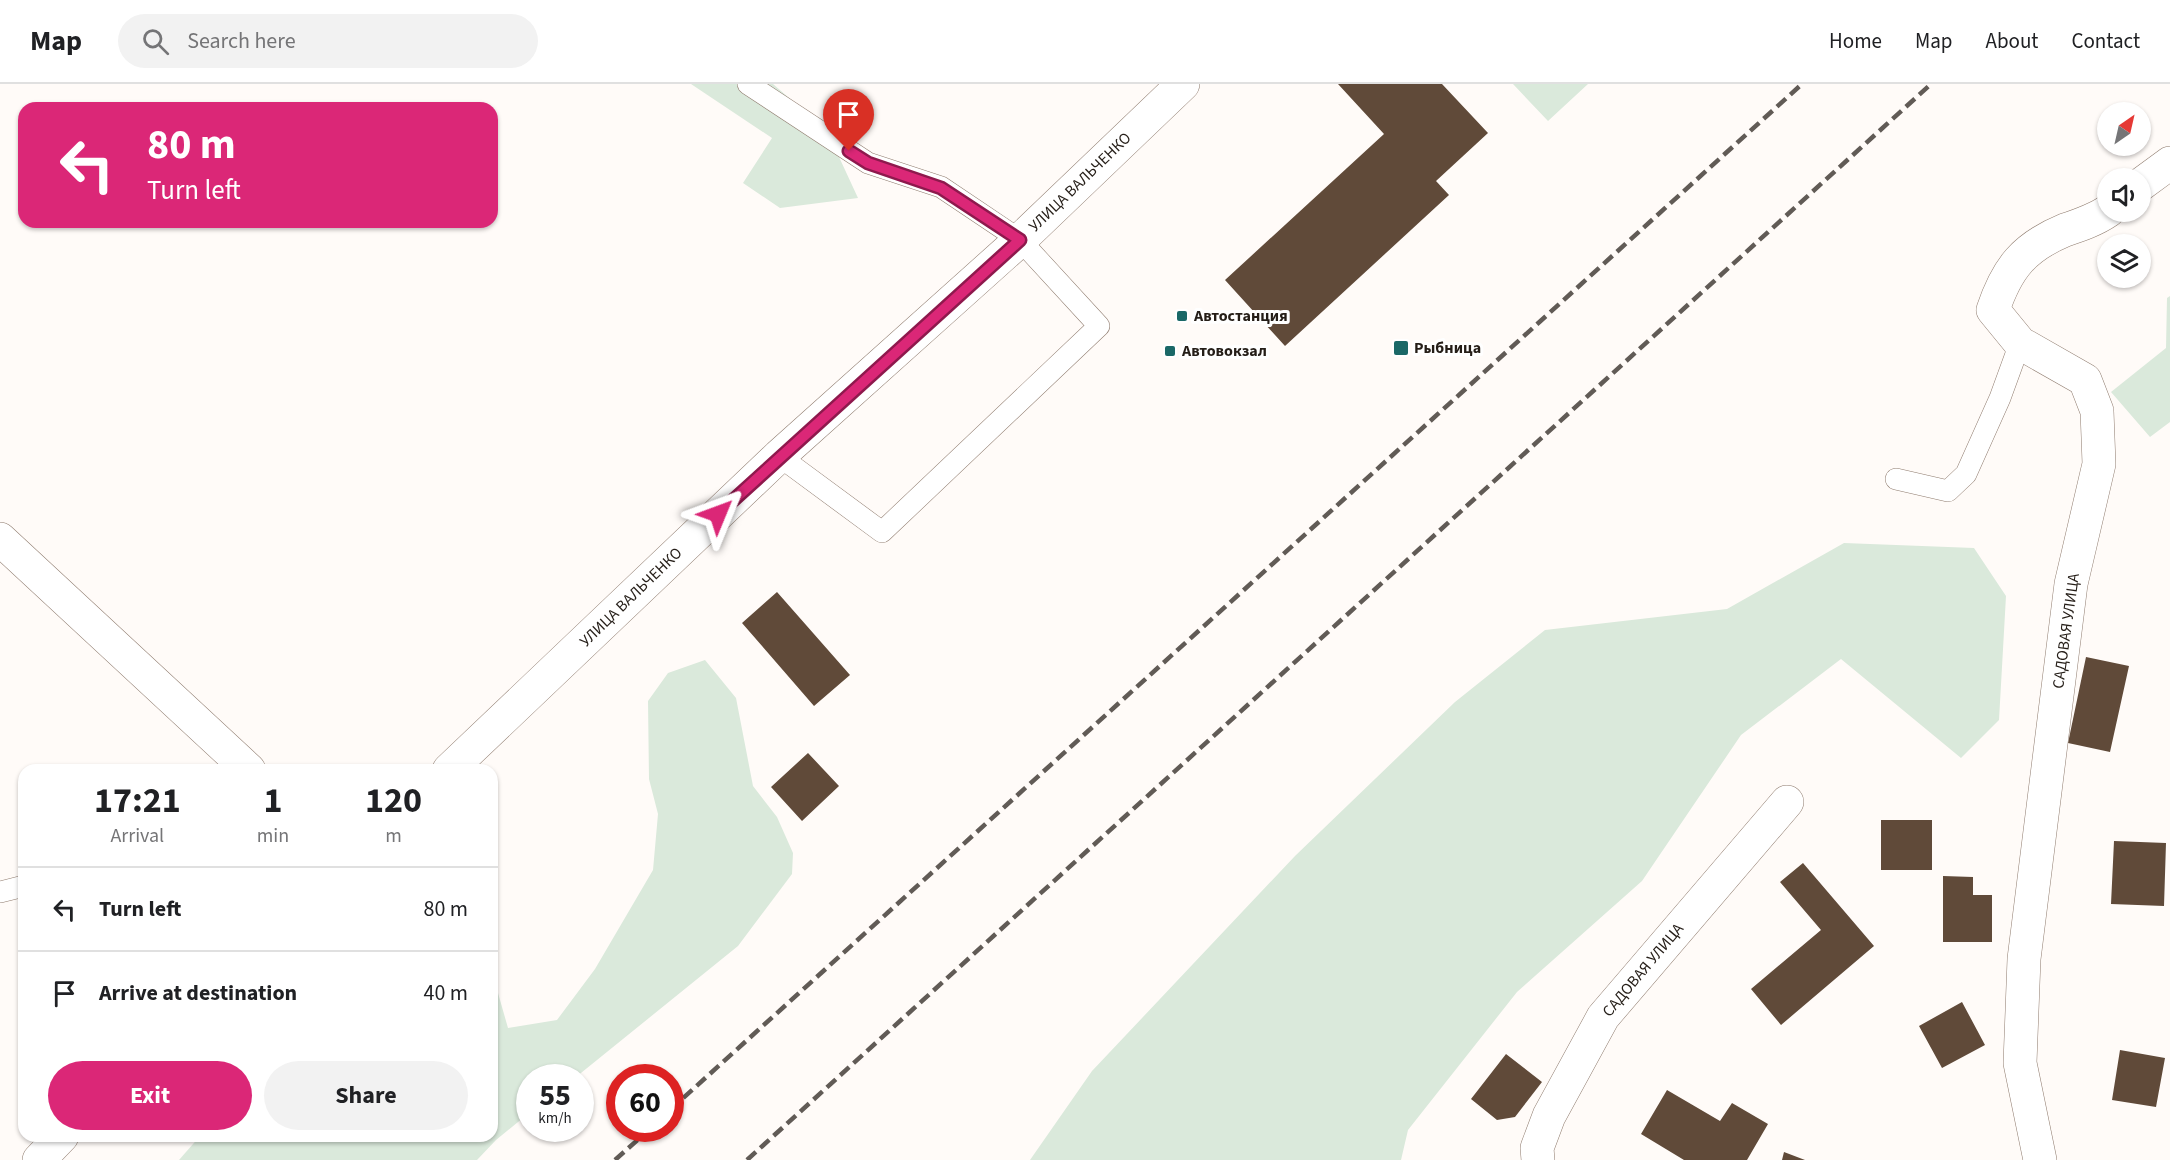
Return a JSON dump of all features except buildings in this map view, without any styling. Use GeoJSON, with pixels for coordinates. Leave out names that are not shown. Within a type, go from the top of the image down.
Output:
{"type":"FeatureCollection","features":[{"type":"Feature","properties":{"kind":"street","name":"УЛИЦА ВАЛЬЧЕНКО"},"geometry":{"type":"LineString","coordinates":[[456,764],[779,456],[1020,240],[1183,84]]}},
{"type":"Feature","properties":{"kind":"street"},"geometry":{"type":"LineString","coordinates":[[2151,177],[2170,163]]}},
{"type":"Feature","properties":{"kind":"street","name":"САДОВАЯ УЛИЦА"},"geometry":{"type":"LineString","coordinates":[[2040,1160],[2020,1063],[2024,959],[2071,584],[2099,464],[2097,411],[2085,380],[2020,343],[1993,310],[2002,284],[2023,254],[2053,235],[2097,218]]}},
{"type":"Feature","properties":{"kind":"street"},"geometry":{"type":"LineString","coordinates":[[0,539],[243,764]]}},
{"type":"Feature","properties":{"kind":"street","name":"САДОВАЯ УЛИЦА"},"geometry":{"type":"LineString","coordinates":[[1538,1160],[1537,1148],[1549,1116],[1603,1017],[1787,802]]}},
{"type":"Feature","properties":{"kind":"street"},"geometry":{"type":"LineString","coordinates":[[39,1160],[56,1142]]}},
{"type":"Feature","properties":{"kind":"lane"},"geometry":{"type":"LineString","coordinates":[[748,84],[868,163],[941,188],[1020,240],[1099,326],[882,532],[779,456]]}},
{"type":"Feature","properties":{"kind":"lane"},"geometry":{"type":"LineString","coordinates":[[1896,479],[1948,491],[1966,474],[2000,398],[2020,343]]}},
{"type":"Feature","properties":{"kind":"lane"},"geometry":{"type":"LineString","coordinates":[[0,892],[18,888]]}},
{"type":"Feature","properties":{"kind":"green space"},"geometry":{"type":"Polygon","coordinates":[[[691,84],[773,84],[827,131],[858,198],[780,208],[743,183],[772,138],[691,84]]]}},
{"type":"Feature","properties":{"kind":"green space"},"geometry":{"type":"Polygon","coordinates":[[[1513,84],[1588,84],[1548,121],[1513,84]]]}},
{"type":"Feature","properties":{"kind":"green space"},"geometry":{"type":"Polygon","coordinates":[[[2170,296],[2170,422],[2150,437],[2111,392],[2166,348],[2167,298],[2170,296]]]}},
{"type":"Feature","properties":{"kind":"green space"},"geometry":{"type":"Polygon","coordinates":[[[1844,543],[1974,548],[2006,596],[1999,720],[1961,758],[1841,659],[1741,735],[1642,881],[1517,992],[1408,1130],[1401,1160],[1030,1160],[1092,1071],[1295,856],[1455,702],[1545,630],[1727,609],[1844,543]]]}},
{"type":"Feature","properties":{"kind":"green space"},"geometry":{"type":"Polygon","coordinates":[[[705,660],[736,698],[753,786],[777,817],[793,853],[792,874],[738,946],[592,1064],[516,1064],[516,1124],[498,1138],[498,993],[508,1028],[557,1020],[595,969],[653,870],[658,814],[649,779],[648,701],[668,673],[705,660]]]}},
{"type":"Feature","properties":{"kind":"green space"},"geometry":{"type":"Polygon","coordinates":[[[195,1142],[494,1142],[477,1160],[179,1160],[195,1142]]]}},
{"type":"Feature","properties":{"kind":"railway"},"geometry":{"type":"LineString","coordinates":[[684,1097],[1802,84]]}},
{"type":"Feature","properties":{"kind":"railway"},"geometry":{"type":"LineString","coordinates":[[747,1160],[1931,84]]}},
{"type":"Feature","properties":{"kind":"railway"},"geometry":{"type":"LineString","coordinates":[[615,1160],[635,1142]]}},
{"type":"Feature","properties":{"kind":"place","name":"Автостанция"},"geometry":{"type":"Point","coordinates":[1182,316]}},
{"type":"Feature","properties":{"kind":"place","name":"Рыбница"},"geometry":{"type":"Point","coordinates":[1401,348]}},
{"type":"Feature","properties":{"kind":"place","name":"Автовокзал"},"geometry":{"type":"Point","coordinates":[1170,351]}},
{"type":"Feature","properties":{"kind":"route"},"geometry":{"type":"LineString","coordinates":[[718,514],[779,456],[1020,240],[941,188],[868,163],[849,151]]}}]}
